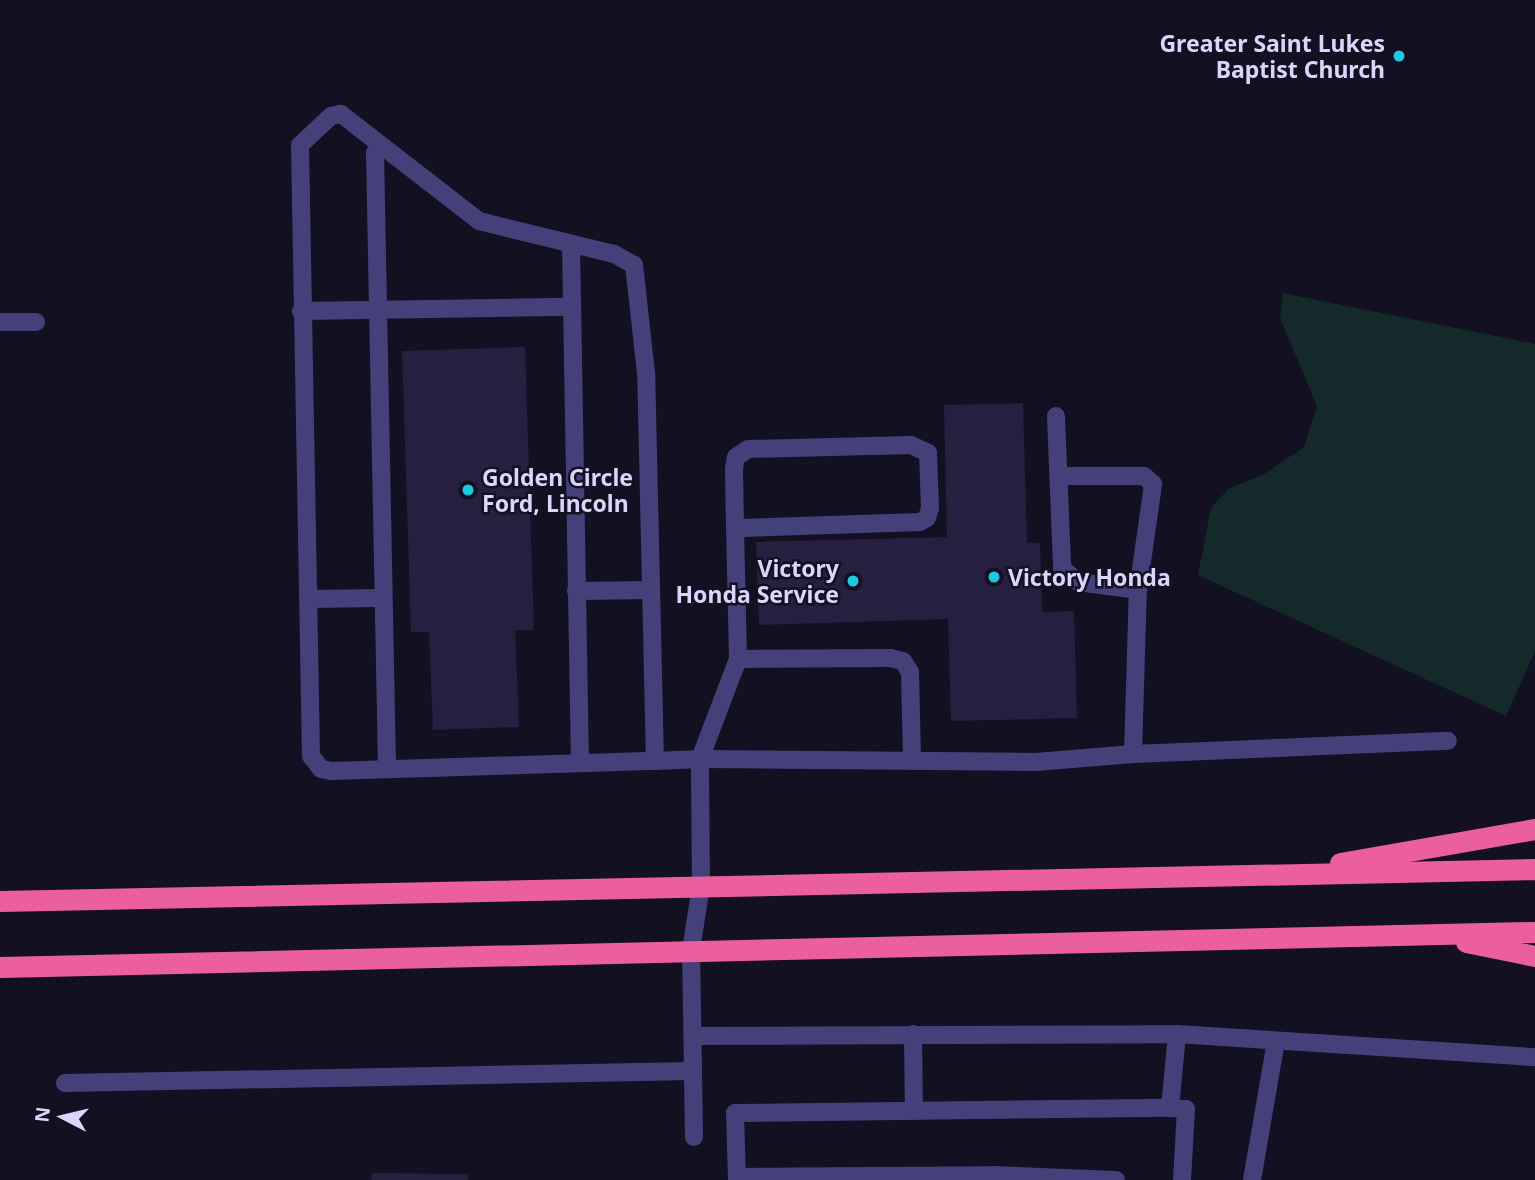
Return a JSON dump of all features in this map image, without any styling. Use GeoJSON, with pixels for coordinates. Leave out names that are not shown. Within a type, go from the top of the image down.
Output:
{"type":"FeatureCollection","features":[{"type":"Feature","properties":{"kind":"highway"},"geometry":{"type":"LineString","coordinates":[[1272,875],[1535,829]]}},
{"type":"Feature","properties":{"kind":"highway"},"geometry":{"type":"LineString","coordinates":[[0,901],[1535,869]]}},
{"type":"Feature","properties":{"kind":"highway"},"geometry":{"type":"LineString","coordinates":[[0,967],[1535,932]]}},
{"type":"Feature","properties":{"kind":"highway"},"geometry":{"type":"LineString","coordinates":[[1426,934],[1535,956]]}},
{"type":"Feature","properties":{"kind":"street"},"geometry":{"type":"LineString","coordinates":[[655,761],[646,373],[638,276],[634,265],[614,254],[479,221],[337,113],[300,145],[308,599],[315,764],[331,771],[655,761],[700,759],[1036,762],[1133,754],[1448,741]]}},
{"type":"Feature","properties":{"kind":"street"},"geometry":{"type":"LineString","coordinates":[[381,146],[375,153],[387,769]]}},
{"type":"Feature","properties":{"kind":"street"},"geometry":{"type":"LineString","coordinates":[[571,244],[580,763]]}},
{"type":"Feature","properties":{"kind":"street"},"geometry":{"type":"LineString","coordinates":[[301,310],[570,307]]}},
{"type":"Feature","properties":{"kind":"street"},"geometry":{"type":"LineString","coordinates":[[0,322],[36,322]]}},
{"type":"Feature","properties":{"kind":"street"},"geometry":{"type":"LineString","coordinates":[[1056,416],[1065,574],[1078,582],[1138,590]]}},
{"type":"Feature","properties":{"kind":"street"},"geometry":{"type":"LineString","coordinates":[[694,1137],[691,950],[701,886],[700,759],[738,659],[735,528],[734,469],[740,451],[911,444],[928,453],[930,508],[927,518],[920,522],[735,528]]}},
{"type":"Feature","properties":{"kind":"street"},"geometry":{"type":"LineString","coordinates":[[1059,476],[1144,477],[1153,484],[1138,590],[1133,754]]}},
{"type":"Feature","properties":{"kind":"street"},"geometry":{"type":"LineString","coordinates":[[576,591],[651,590]]}},
{"type":"Feature","properties":{"kind":"street"},"geometry":{"type":"LineString","coordinates":[[308,599],[383,598]]}},
{"type":"Feature","properties":{"kind":"street"},"geometry":{"type":"LineString","coordinates":[[738,659],[890,658],[904,662],[910,672],[912,761]]}},
{"type":"Feature","properties":{"kind":"street"},"geometry":{"type":"LineString","coordinates":[[913,1034],[914,1111]]}},
{"type":"Feature","properties":{"kind":"street"},"geometry":{"type":"LineString","coordinates":[[693,1037],[1177,1034],[1535,1057]]}},
{"type":"Feature","properties":{"kind":"street"},"geometry":{"type":"LineString","coordinates":[[1170,1108],[1177,1034]]}},
{"type":"Feature","properties":{"kind":"street"},"geometry":{"type":"LineString","coordinates":[[1252,1180],[1276,1041]]}},
{"type":"Feature","properties":{"kind":"street"},"geometry":{"type":"LineString","coordinates":[[65,1083],[693,1071]]}},
{"type":"Feature","properties":{"kind":"street"},"geometry":{"type":"LineString","coordinates":[[1116,1180],[993,1177],[737,1179],[735,1113],[1186,1109],[1182,1180]]}},
{"type":"Feature","properties":{"kind":"green space"},"geometry":{"type":"Polygon","coordinates":[[[1283,293],[1535,344],[1535,651],[1506,716],[1198,575],[1211,508],[1228,489],[1264,474],[1304,447],[1317,406],[1280,318],[1283,293]]]}},
{"type":"Feature","properties":{"kind":"building","name":"Golden Circle Ford, Lincoln"},"geometry":{"type":"Polygon","coordinates":[[[525,347],[534,630],[515,630],[519,727],[433,730],[429,632],[411,632],[402,351],[525,347]]]}},
{"type":"Feature","properties":{"kind":"building","name":"Victory Honda"},"geometry":{"type":"Polygon","coordinates":[[[1023,403],[1027,543],[1040,543],[1042,612],[1074,611],[1077,718],[951,721],[948,619],[759,625],[756,542],[947,537],[944,405],[1023,403]]]}},
{"type":"Feature","properties":{"kind":"building"},"geometry":{"type":"Polygon","coordinates":[[[372,1173],[468,1174],[468,1180],[371,1180],[372,1173]]]}},
{"type":"Feature","properties":{"kind":"place","name":"Greater Saint Lukes Baptist Church"},"geometry":{"type":"Point","coordinates":[1399,56]}},
{"type":"Feature","properties":{"kind":"place","name":"Golden Circle Ford, Lincoln"},"geometry":{"type":"Point","coordinates":[468,490]}},
{"type":"Feature","properties":{"kind":"place","name":"Victory Honda"},"geometry":{"type":"Point","coordinates":[994,577]}},
{"type":"Feature","properties":{"kind":"place","name":"Victory Honda Service"},"geometry":{"type":"Point","coordinates":[853,581]}}]}
